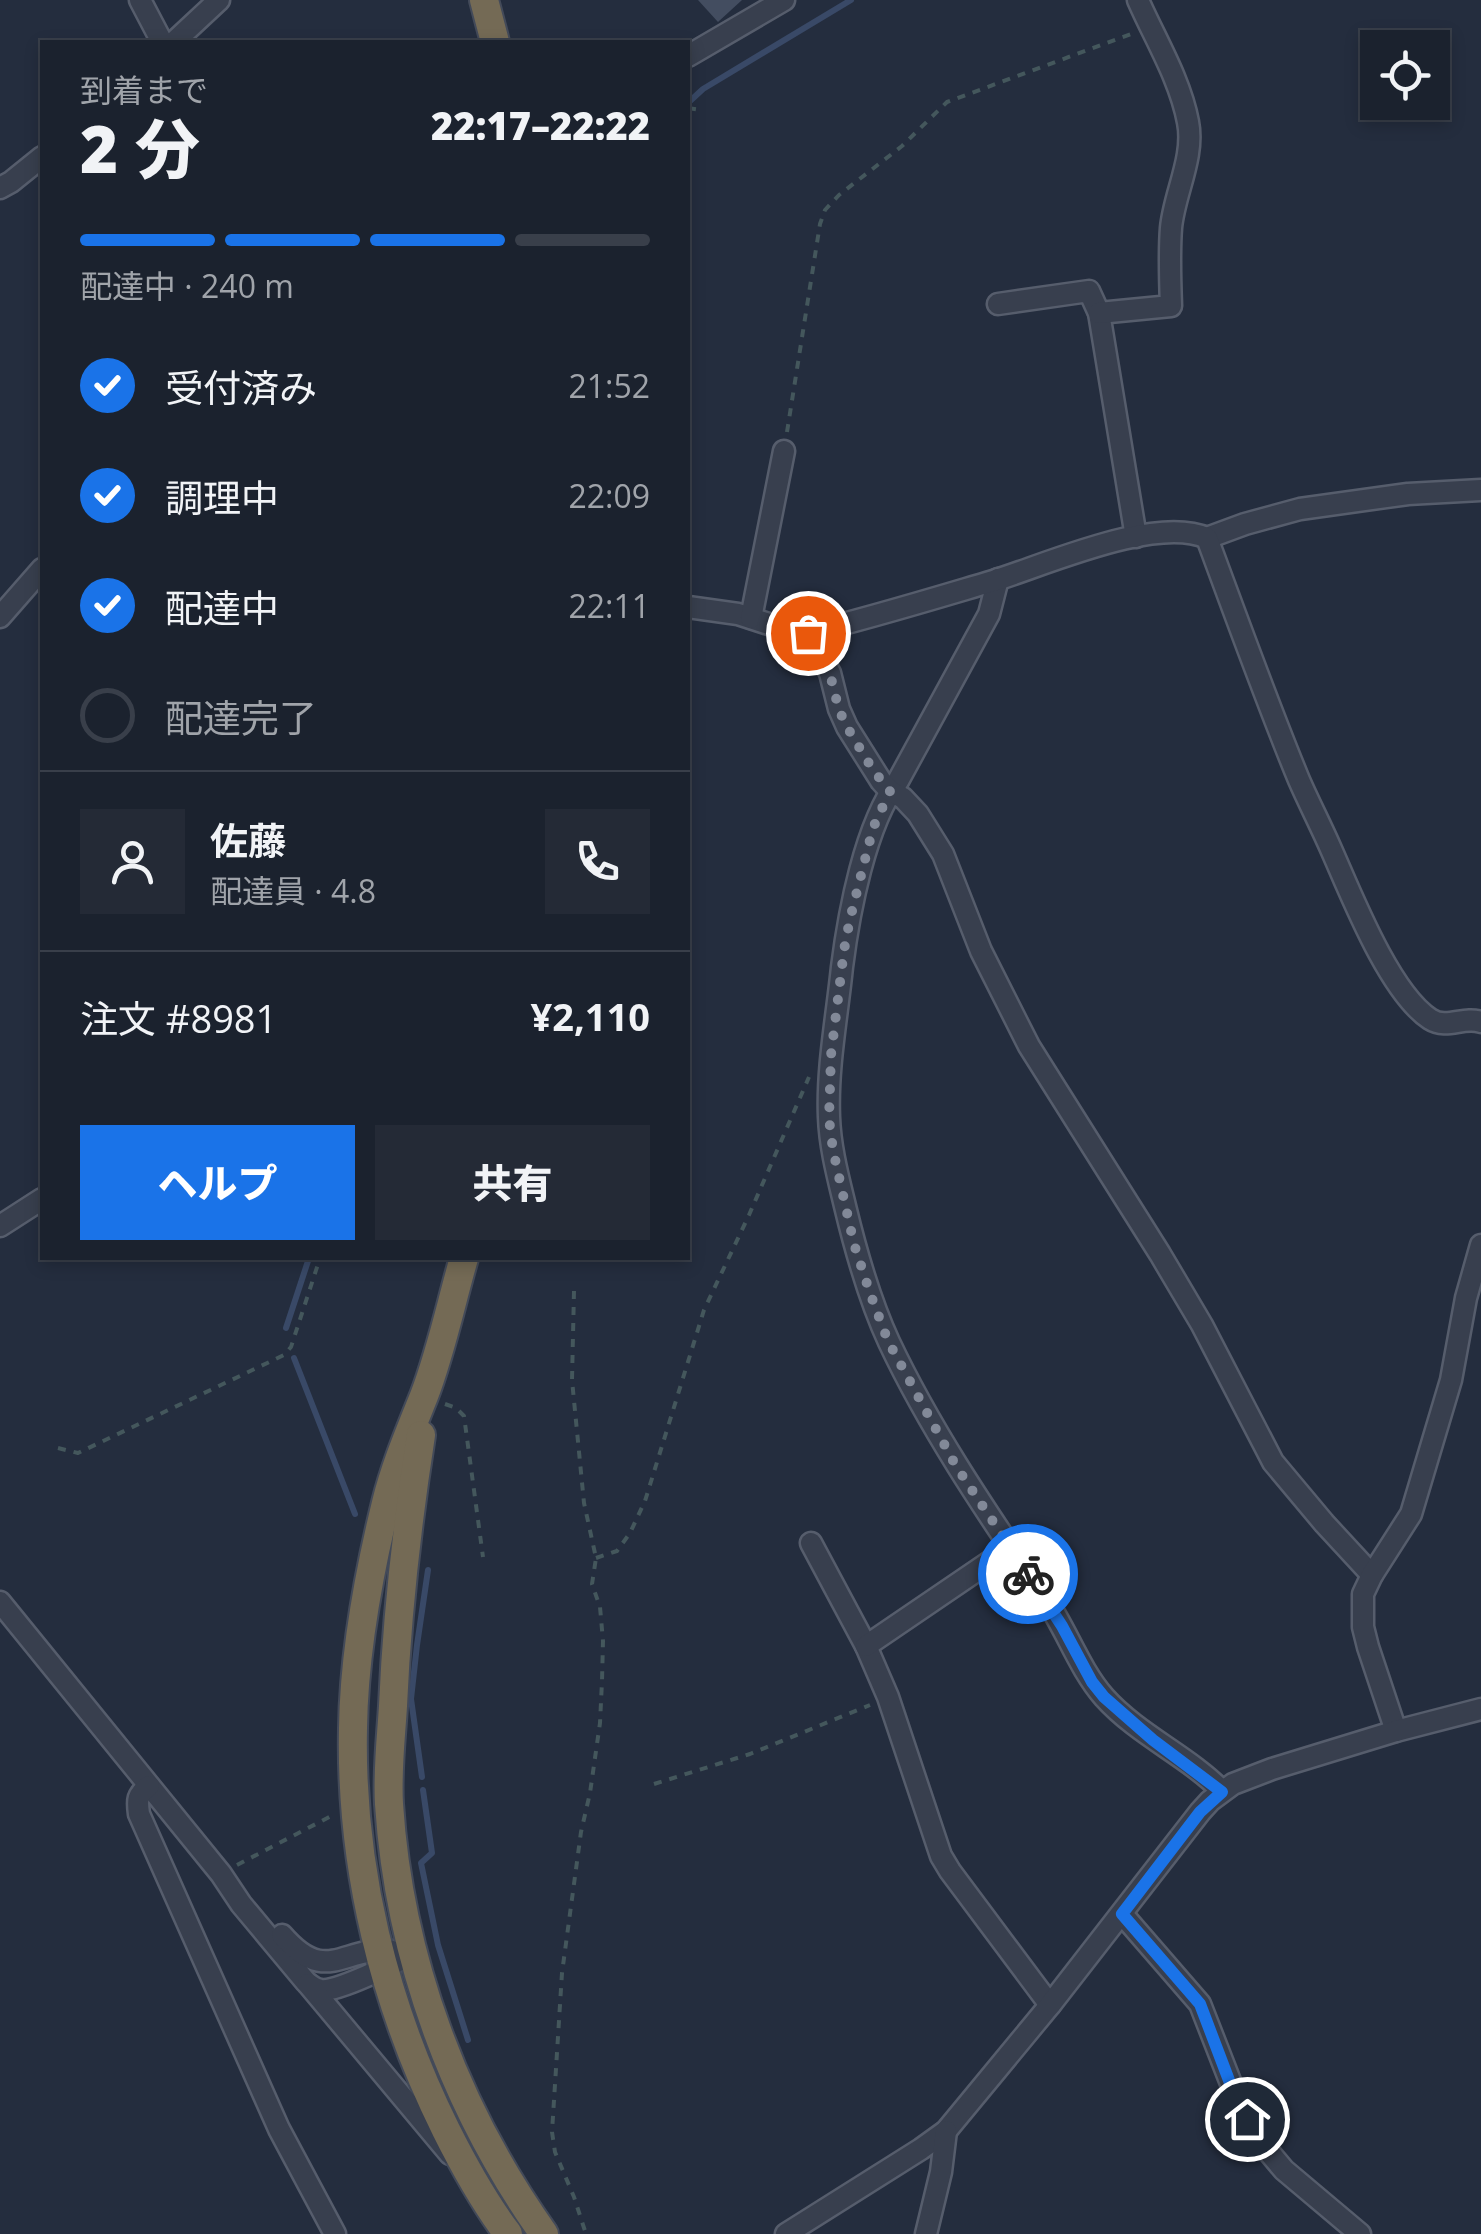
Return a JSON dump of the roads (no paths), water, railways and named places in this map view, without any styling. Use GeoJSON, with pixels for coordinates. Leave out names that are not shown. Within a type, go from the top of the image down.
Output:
{"type":"FeatureCollection","features":[{"type":"Feature","properties":{"kind":"highway"},"geometry":{"type":"LineString","coordinates":[[484,0],[494,40]]}},
{"type":"Feature","properties":{"kind":"highway"},"geometry":{"type":"LineString","coordinates":[[463,1260],[425,1394],[387,1498],[366,1594],[353,1726],[355,1803],[363,1872],[381,1959],[408,2044],[430,2097],[474,2182],[508,2234]]}},
{"type":"Feature","properties":{"kind":"highway"},"geometry":{"type":"LineString","coordinates":[[425,1394],[400,1583],[389,1789],[398,1872],[414,1953],[447,2057],[474,2120],[507,2180],[544,2234]]}},
{"type":"Feature","properties":{"kind":"street"},"geometry":{"type":"LineString","coordinates":[[140,0],[161,40]]}},
{"type":"Feature","properties":{"kind":"street"},"geometry":{"type":"LineString","coordinates":[[176,40],[220,0]]}},
{"type":"Feature","properties":{"kind":"street"},"geometry":{"type":"LineString","coordinates":[[690,55],[784,0]]}},
{"type":"Feature","properties":{"kind":"street"},"geometry":{"type":"LineString","coordinates":[[1099,312],[1170,306],[1171,225],[1181,188],[1189,125],[1179,90],[1138,0]]}},
{"type":"Feature","properties":{"kind":"street"},"geometry":{"type":"LineString","coordinates":[[0,188],[40,159]]}},
{"type":"Feature","properties":{"kind":"street"},"geometry":{"type":"LineString","coordinates":[[998,304],[1089,291],[1099,312],[1136,537]]}},
{"type":"Feature","properties":{"kind":"street"},"geometry":{"type":"LineString","coordinates":[[751,618],[784,451]]}},
{"type":"Feature","properties":{"kind":"street"},"geometry":{"type":"LineString","coordinates":[[690,607],[738,614],[808,633],[1136,537],[1182,532],[1207,538],[1300,509],[1408,494],[1481,490]]}},
{"type":"Feature","properties":{"kind":"street"},"geometry":{"type":"LineString","coordinates":[[1207,538],[1301,784],[1354,904],[1380,952],[1414,1005],[1432,1020],[1443,1024],[1481,1022]]}},
{"type":"Feature","properties":{"kind":"street"},"geometry":{"type":"LineString","coordinates":[[0,617],[40,571]]}},
{"type":"Feature","properties":{"kind":"street"},"geometry":{"type":"LineString","coordinates":[[998,579],[989,614],[873,828],[850,919],[831,1055],[829,1119],[833,1150],[854,1244],[888,1341],[956,1466],[1049,1605],[1104,1697],[1222,1792]]}},
{"type":"Feature","properties":{"kind":"street"},"geometry":{"type":"LineString","coordinates":[[808,633],[830,674],[847,727],[873,770],[890,791],[918,814],[944,854],[981,950],[1030,1046],[1185,1297],[1273,1462],[1372,1574]]}},
{"type":"Feature","properties":{"kind":"street"},"geometry":{"type":"LineString","coordinates":[[0,1226],[40,1200]]}},
{"type":"Feature","properties":{"kind":"street"},"geometry":{"type":"LineString","coordinates":[[1396,1731],[1363,1627],[1363,1594],[1411,1514],[1451,1380],[1466,1298],[1481,1245]]}},
{"type":"Feature","properties":{"kind":"street"},"geometry":{"type":"LineString","coordinates":[[811,1543],[866,1646],[888,1697],[942,1856],[1050,2005]]}},
{"type":"Feature","properties":{"kind":"street"},"geometry":{"type":"LineString","coordinates":[[866,1646],[1010,1548]]}},
{"type":"Feature","properties":{"kind":"street"},"geometry":{"type":"LineString","coordinates":[[0,1602],[221,1874],[240,1904],[474,2182]]}},
{"type":"Feature","properties":{"kind":"street"},"geometry":{"type":"LineString","coordinates":[[786,2234],[946,2131],[1200,1812],[1222,1792],[1272,1769],[1481,1709]]}},
{"type":"Feature","properties":{"kind":"street"},"geometry":{"type":"LineString","coordinates":[[149,1786],[137,1799],[138,1814],[279,2129],[335,2234]]}},
{"type":"Feature","properties":{"kind":"street"},"geometry":{"type":"LineString","coordinates":[[221,1874],[305,1956],[326,1962],[414,1953]]}},
{"type":"Feature","properties":{"kind":"street"},"geometry":{"type":"LineString","coordinates":[[1122,1914],[1200,2004],[1238,2104],[1262,2145],[1284,2170],[1360,2234]]}},
{"type":"Feature","properties":{"kind":"street"},"geometry":{"type":"LineString","coordinates":[[306,1982],[327,1990],[381,1959]]}},
{"type":"Feature","properties":{"kind":"street"},"geometry":{"type":"LineString","coordinates":[[926,2234],[946,2131]]}},
{"type":"Feature","properties":{"kind":"waterway"},"geometry":{"type":"LineString","coordinates":[[690,101],[703,89],[851,0]]}},
{"type":"Feature","properties":{"kind":"waterway"},"geometry":{"type":"LineString","coordinates":[[286,1328],[308,1260]]}},
{"type":"Feature","properties":{"kind":"waterway"},"geometry":{"type":"LineString","coordinates":[[294,1358],[355,1514]]}},
{"type":"Feature","properties":{"kind":"waterway"},"geometry":{"type":"LineString","coordinates":[[422,1777],[411,1699],[428,1570]]}},
{"type":"Feature","properties":{"kind":"waterway"},"geometry":{"type":"LineString","coordinates":[[423,1790],[432,1853],[421,1863],[438,1945],[468,2040]]}}]}
